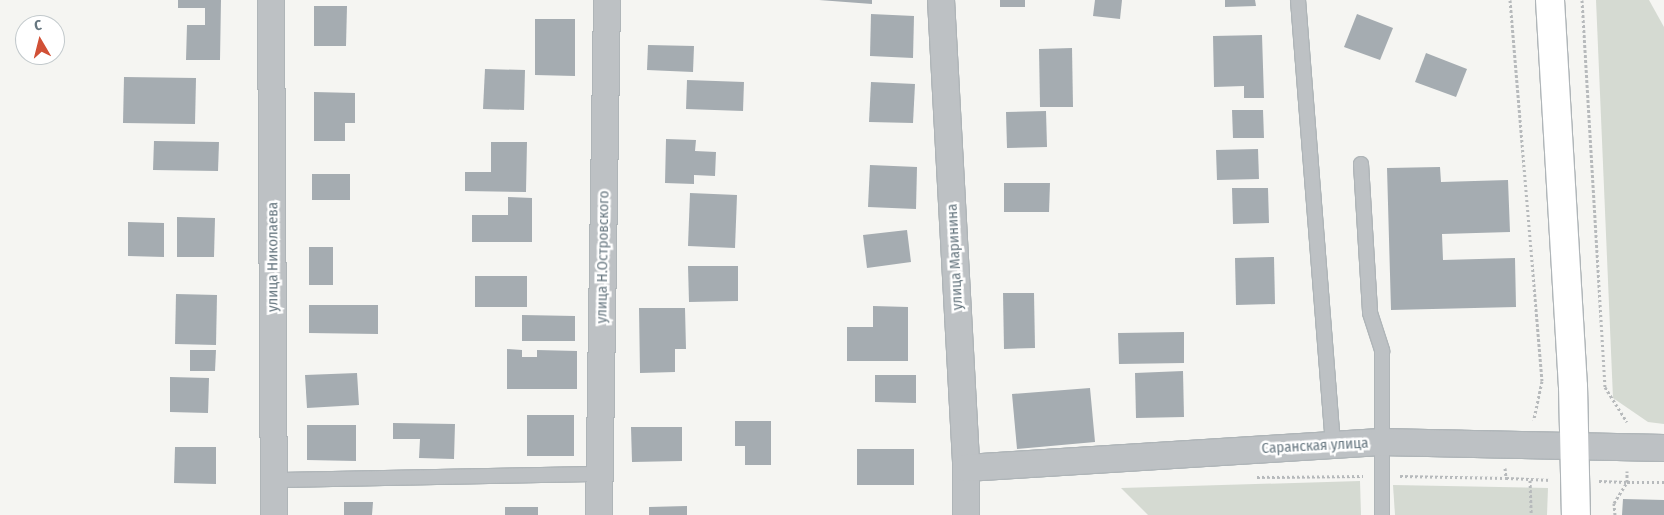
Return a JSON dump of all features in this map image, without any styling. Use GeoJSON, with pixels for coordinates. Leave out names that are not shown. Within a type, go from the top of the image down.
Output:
{"type":"FeatureCollection","features":[{"type":"Feature","properties":{"kind":"main road"},"geometry":{"type":"LineString","coordinates":[[1550,0],[1573,386],[1576,515]]}},
{"type":"Feature","properties":{"kind":"street","name":"улица Николаева"},"geometry":{"type":"LineString","coordinates":[[271,0],[274,515]]}},
{"type":"Feature","properties":{"kind":"street","name":"улица Н.Островского"},"geometry":{"type":"LineString","coordinates":[[599,515],[607,0]]}},
{"type":"Feature","properties":{"kind":"street","name":"улица Маринина"},"geometry":{"type":"LineString","coordinates":[[941,0],[966,468],[966,515]]}},
{"type":"Feature","properties":{"kind":"street","name":"Саранская улица"},"geometry":{"type":"LineString","coordinates":[[966,468],[1380,442],[1575,444],[1664,448]]}},
{"type":"Feature","properties":{"kind":"lane"},"geometry":{"type":"LineString","coordinates":[[1298,0],[1333,444]]}},
{"type":"Feature","properties":{"kind":"lane"},"geometry":{"type":"LineString","coordinates":[[1361,164],[1370,313],[1382,351],[1380,442],[1382,515]]}},
{"type":"Feature","properties":{"kind":"lane"},"geometry":{"type":"LineString","coordinates":[[274,480],[599,474]]}},
{"type":"Feature","properties":{"kind":"path"},"geometry":{"type":"LineString","coordinates":[[1510,0],[1542,381]]}},
{"type":"Feature","properties":{"kind":"path"},"geometry":{"type":"LineString","coordinates":[[1582,0],[1604,387]]}},
{"type":"Feature","properties":{"kind":"path"},"geometry":{"type":"LineString","coordinates":[[1254,477],[1381,476],[1506,478]]}},
{"type":"Feature","properties":{"kind":"path"},"geometry":{"type":"LineString","coordinates":[[1530,480],[1530,515]]}},
{"type":"Feature","properties":{"kind":"path"},"geometry":{"type":"LineString","coordinates":[[1615,515],[1614,503],[1627,482],[1664,482]]}},
{"type":"Feature","properties":{"kind":"shaded area"},"geometry":{"type":"Polygon","coordinates":[[[1596,0],[1649,0],[1664,27],[1664,424],[1648,422],[1613,398],[1596,0]]]}},
{"type":"Feature","properties":{"kind":"shaded area"},"geometry":{"type":"Polygon","coordinates":[[[1360,481],[1361,515],[1148,515],[1121,488],[1360,481]]]}},
{"type":"Feature","properties":{"kind":"shaded area"},"geometry":{"type":"Polygon","coordinates":[[[1393,485],[1548,488],[1547,515],[1395,515],[1393,485]]]}},
{"type":"Feature","properties":{"kind":"building"},"geometry":{"type":"Polygon","coordinates":[[[178,0],[221,0],[220,60],[186,60],[187,25],[205,25],[205,8],[178,8],[178,0]]]}},
{"type":"Feature","properties":{"kind":"building"},"geometry":{"type":"Polygon","coordinates":[[[819,0],[872,0],[872,4],[819,0]]]}},
{"type":"Feature","properties":{"kind":"building"},"geometry":{"type":"Polygon","coordinates":[[[1000,0],[1025,0],[1025,7],[1000,7],[1000,0]]]}},
{"type":"Feature","properties":{"kind":"building"},"geometry":{"type":"Polygon","coordinates":[[[1095,0],[1122,0],[1120,19],[1093,16],[1095,0]]]}},
{"type":"Feature","properties":{"kind":"building"},"geometry":{"type":"Polygon","coordinates":[[[1225,0],[1255,0],[1256,6],[1225,7],[1225,0]]]}},
{"type":"Feature","properties":{"kind":"building"},"geometry":{"type":"Polygon","coordinates":[[[314,6],[347,6],[346,46],[314,46],[314,6]]]}},
{"type":"Feature","properties":{"kind":"building"},"geometry":{"type":"Polygon","coordinates":[[[871,14],[914,16],[913,58],[870,56],[871,14]]]}},
{"type":"Feature","properties":{"kind":"building"},"geometry":{"type":"Polygon","coordinates":[[[1357,14],[1393,28],[1380,60],[1344,47],[1357,14]]]}},
{"type":"Feature","properties":{"kind":"building"},"geometry":{"type":"Polygon","coordinates":[[[535,19],[575,19],[575,76],[535,75],[535,19]]]}},
{"type":"Feature","properties":{"kind":"building"},"geometry":{"type":"Polygon","coordinates":[[[1262,35],[1264,98],[1244,98],[1244,86],[1214,87],[1213,36],[1262,35]]]}},
{"type":"Feature","properties":{"kind":"building"},"geometry":{"type":"Polygon","coordinates":[[[648,45],[694,46],[693,72],[647,70],[648,45]]]}},
{"type":"Feature","properties":{"kind":"building"},"geometry":{"type":"Polygon","coordinates":[[[1072,48],[1073,107],[1040,107],[1039,49],[1072,48]]]}},
{"type":"Feature","properties":{"kind":"building"},"geometry":{"type":"Polygon","coordinates":[[[1426,53],[1467,69],[1456,97],[1415,82],[1426,53]]]}},
{"type":"Feature","properties":{"kind":"building"},"geometry":{"type":"Polygon","coordinates":[[[485,69],[525,70],[524,110],[483,109],[485,69]]]}},
{"type":"Feature","properties":{"kind":"building"},"geometry":{"type":"Polygon","coordinates":[[[124,77],[196,78],[195,124],[123,123],[124,77]]]}},
{"type":"Feature","properties":{"kind":"building"},"geometry":{"type":"Polygon","coordinates":[[[687,80],[744,82],[743,111],[686,109],[687,80]]]}},
{"type":"Feature","properties":{"kind":"building"},"geometry":{"type":"Polygon","coordinates":[[[871,82],[915,84],[913,123],[869,122],[871,82]]]}},
{"type":"Feature","properties":{"kind":"building"},"geometry":{"type":"Polygon","coordinates":[[[314,92],[355,93],[355,123],[345,123],[345,141],[314,141],[314,92]]]}},
{"type":"Feature","properties":{"kind":"building"},"geometry":{"type":"Polygon","coordinates":[[[1232,110],[1263,110],[1264,138],[1233,138],[1232,110]]]}},
{"type":"Feature","properties":{"kind":"building"},"geometry":{"type":"Polygon","coordinates":[[[1046,111],[1047,147],[1007,148],[1006,112],[1046,111]]]}},
{"type":"Feature","properties":{"kind":"building"},"geometry":{"type":"Polygon","coordinates":[[[666,139],[696,140],[695,151],[716,152],[715,176],[694,175],[694,184],[665,183],[666,139]]]}},
{"type":"Feature","properties":{"kind":"building"},"geometry":{"type":"Polygon","coordinates":[[[154,141],[219,142],[218,171],[153,170],[154,141]]]}},
{"type":"Feature","properties":{"kind":"building"},"geometry":{"type":"Polygon","coordinates":[[[491,142],[527,142],[526,192],[465,191],[465,172],[491,172],[491,142]]]}},
{"type":"Feature","properties":{"kind":"building"},"geometry":{"type":"Polygon","coordinates":[[[1258,149],[1259,179],[1217,180],[1216,150],[1258,149]]]}},
{"type":"Feature","properties":{"kind":"building"},"geometry":{"type":"Polygon","coordinates":[[[870,165],[917,167],[916,209],[868,207],[870,165]]]}},
{"type":"Feature","properties":{"kind":"building"},"geometry":{"type":"Polygon","coordinates":[[[1440,167],[1441,182],[1508,180],[1510,232],[1442,234],[1443,260],[1515,258],[1516,307],[1391,310],[1387,168],[1440,167]]]}},
{"type":"Feature","properties":{"kind":"building"},"geometry":{"type":"Polygon","coordinates":[[[312,174],[350,174],[350,200],[312,200],[312,174]]]}},
{"type":"Feature","properties":{"kind":"building"},"geometry":{"type":"Polygon","coordinates":[[[1004,183],[1050,183],[1049,212],[1004,212],[1004,183]]]}},
{"type":"Feature","properties":{"kind":"building"},"geometry":{"type":"Polygon","coordinates":[[[1232,188],[1268,188],[1269,223],[1233,224],[1232,188]]]}},
{"type":"Feature","properties":{"kind":"building"},"geometry":{"type":"Polygon","coordinates":[[[690,193],[737,195],[735,248],[688,246],[690,193]]]}},
{"type":"Feature","properties":{"kind":"building"},"geometry":{"type":"Polygon","coordinates":[[[508,197],[532,198],[532,242],[472,242],[472,215],[508,215],[508,197]]]}},
{"type":"Feature","properties":{"kind":"building"},"geometry":{"type":"Polygon","coordinates":[[[177,217],[215,218],[214,257],[177,257],[177,217]]]}},
{"type":"Feature","properties":{"kind":"building"},"geometry":{"type":"Polygon","coordinates":[[[128,222],[164,223],[164,257],[128,256],[128,222]]]}},
{"type":"Feature","properties":{"kind":"building"},"geometry":{"type":"Polygon","coordinates":[[[907,230],[911,262],[867,268],[863,235],[907,230]]]}},
{"type":"Feature","properties":{"kind":"building"},"geometry":{"type":"Polygon","coordinates":[[[309,247],[333,247],[333,285],[309,285],[309,247]]]}},
{"type":"Feature","properties":{"kind":"building"},"geometry":{"type":"Polygon","coordinates":[[[1274,257],[1275,304],[1236,305],[1235,258],[1274,257]]]}},
{"type":"Feature","properties":{"kind":"building"},"geometry":{"type":"Polygon","coordinates":[[[688,266],[738,266],[738,301],[689,302],[688,266]]]}},
{"type":"Feature","properties":{"kind":"building"},"geometry":{"type":"Polygon","coordinates":[[[475,276],[527,276],[527,307],[475,307],[475,276]]]}},
{"type":"Feature","properties":{"kind":"building"},"geometry":{"type":"Polygon","coordinates":[[[1003,293],[1034,293],[1035,348],[1004,349],[1003,293]]]}},
{"type":"Feature","properties":{"kind":"building"},"geometry":{"type":"Polygon","coordinates":[[[176,294],[217,295],[216,345],[175,344],[176,294]]]}},
{"type":"Feature","properties":{"kind":"building"},"geometry":{"type":"Polygon","coordinates":[[[309,305],[378,305],[378,334],[309,333],[309,305]]]}},
{"type":"Feature","properties":{"kind":"building"},"geometry":{"type":"Polygon","coordinates":[[[873,306],[908,307],[908,361],[847,361],[847,327],[873,327],[873,306]]]}},
{"type":"Feature","properties":{"kind":"building"},"geometry":{"type":"Polygon","coordinates":[[[639,308],[685,308],[686,349],[675,349],[675,372],[640,373],[639,308]]]}},
{"type":"Feature","properties":{"kind":"building"},"geometry":{"type":"Polygon","coordinates":[[[522,315],[575,316],[575,341],[522,341],[522,315]]]}},
{"type":"Feature","properties":{"kind":"building"},"geometry":{"type":"Polygon","coordinates":[[[1184,332],[1184,363],[1119,364],[1118,333],[1184,332]]]}},
{"type":"Feature","properties":{"kind":"building"},"geometry":{"type":"Polygon","coordinates":[[[507,349],[522,350],[522,357],[537,357],[537,350],[577,351],[577,389],[507,389],[507,349]]]}},
{"type":"Feature","properties":{"kind":"building"},"geometry":{"type":"Polygon","coordinates":[[[190,350],[216,350],[215,371],[190,371],[190,350]]]}},
{"type":"Feature","properties":{"kind":"building"},"geometry":{"type":"Polygon","coordinates":[[[1183,371],[1184,417],[1136,418],[1135,373],[1183,371]]]}},
{"type":"Feature","properties":{"kind":"building"},"geometry":{"type":"Polygon","coordinates":[[[357,373],[359,405],[307,408],[305,375],[357,373]]]}},
{"type":"Feature","properties":{"kind":"building"},"geometry":{"type":"Polygon","coordinates":[[[875,375],[916,375],[916,403],[875,402],[875,375]]]}},
{"type":"Feature","properties":{"kind":"building"},"geometry":{"type":"Polygon","coordinates":[[[170,377],[209,378],[208,413],[170,412],[170,377]]]}},
{"type":"Feature","properties":{"kind":"building"},"geometry":{"type":"Polygon","coordinates":[[[1090,388],[1095,442],[1017,449],[1012,394],[1090,388]]]}},
{"type":"Feature","properties":{"kind":"building"},"geometry":{"type":"Polygon","coordinates":[[[527,415],[574,415],[574,456],[527,456],[527,415]]]}},
{"type":"Feature","properties":{"kind":"building"},"geometry":{"type":"Polygon","coordinates":[[[735,421],[771,421],[771,465],[745,465],[745,446],[735,446],[735,421]]]}},
{"type":"Feature","properties":{"kind":"building"},"geometry":{"type":"Polygon","coordinates":[[[393,423],[455,424],[454,459],[419,458],[420,439],[393,439],[393,423]]]}},
{"type":"Feature","properties":{"kind":"building"},"geometry":{"type":"Polygon","coordinates":[[[307,425],[356,425],[356,461],[307,460],[307,425]]]}},
{"type":"Feature","properties":{"kind":"building"},"geometry":{"type":"Polygon","coordinates":[[[631,427],[682,427],[682,461],[632,462],[631,427]]]}},
{"type":"Feature","properties":{"kind":"building"},"geometry":{"type":"Polygon","coordinates":[[[175,447],[216,447],[216,484],[174,483],[175,447]]]}},
{"type":"Feature","properties":{"kind":"building"},"geometry":{"type":"Polygon","coordinates":[[[857,449],[914,449],[914,485],[857,485],[857,449]]]}},
{"type":"Feature","properties":{"kind":"building"},"geometry":{"type":"Polygon","coordinates":[[[1623,499],[1664,500],[1664,515],[1622,515],[1623,499]]]}},
{"type":"Feature","properties":{"kind":"building"},"geometry":{"type":"Polygon","coordinates":[[[344,502],[373,502],[372,515],[344,515],[344,502]]]}},
{"type":"Feature","properties":{"kind":"building"},"geometry":{"type":"Polygon","coordinates":[[[687,506],[687,515],[649,515],[649,507],[687,506]]]}},
{"type":"Feature","properties":{"kind":"building"},"geometry":{"type":"Polygon","coordinates":[[[505,507],[538,507],[538,515],[505,515],[505,507]]]}}]}
